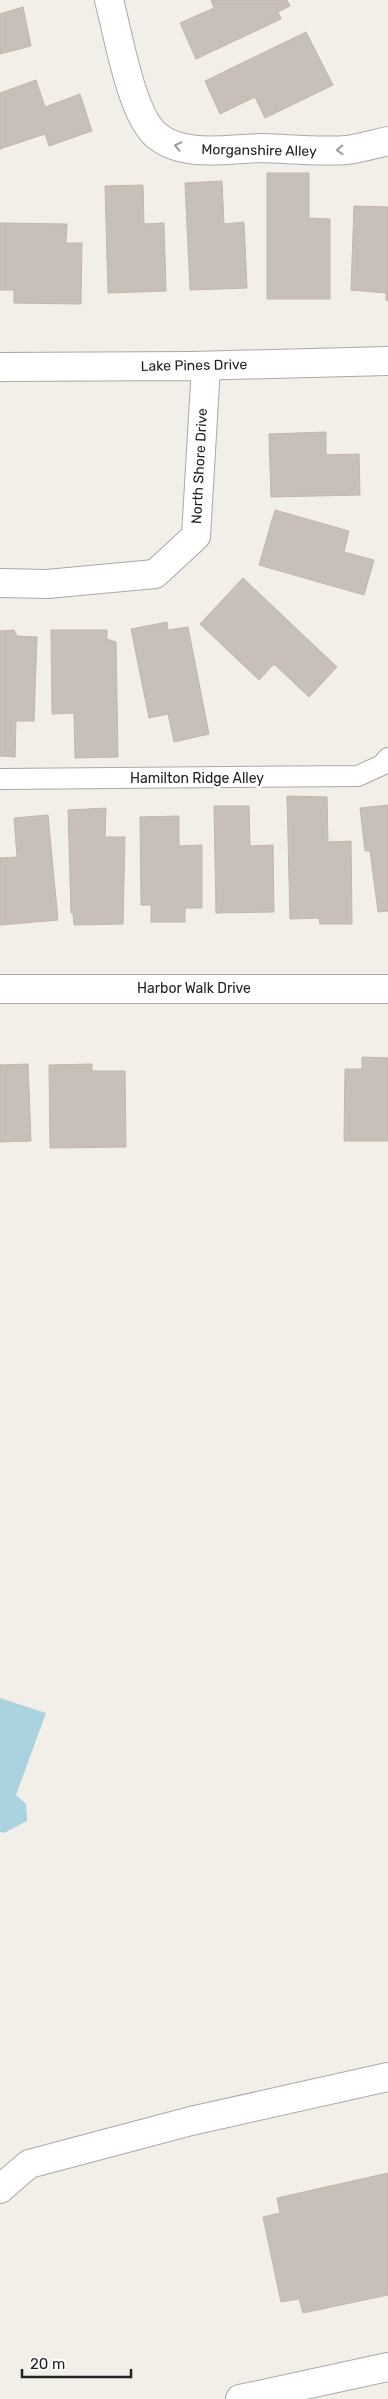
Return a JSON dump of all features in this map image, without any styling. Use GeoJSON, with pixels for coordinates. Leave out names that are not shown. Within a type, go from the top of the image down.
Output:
{"type":"FeatureCollection","features":[{"type":"Feature","properties":{"kind":"street","name":"Morganshire Alley"},"geometry":{"type":"LineString","coordinates":[[109,0],[134,96],[146,122],[155,135],[170,144],[200,150],[264,148],[300,151],[348,150],[388,141]]}},
{"type":"Feature","properties":{"kind":"street","name":"Lake Pines Drive"},"geometry":{"type":"LineString","coordinates":[[0,367],[206,366],[388,361]]}},
{"type":"Feature","properties":{"kind":"street","name":"North Shore Drive"},"geometry":{"type":"LineString","coordinates":[[0,583],[47,584],[155,574],[196,536],[206,366]]}},
{"type":"Feature","properties":{"kind":"street","name":"Harbor Walk Drive"},"geometry":{"type":"LineString","coordinates":[[0,989],[388,989]]}},
{"type":"Feature","properties":{"kind":"street"},"geometry":{"type":"LineString","coordinates":[[0,2189],[29,2164],[191,2122],[388,2078]]}},
{"type":"Feature","properties":{"kind":"street"},"geometry":{"type":"LineString","coordinates":[[240,2399],[388,2367]]}},
{"type":"Feature","properties":{"kind":"lane","name":"Hamilton Ridge Alley"},"geometry":{"type":"LineString","coordinates":[[0,779],[342,777],[358,776],[382,765],[388,758]]}},
{"type":"Feature","properties":{"kind":"water"},"geometry":{"type":"Polygon","coordinates":[[[0,1698],[46,1713],[16,1795],[26,1804],[27,1821],[4,1833],[0,1832],[0,1698]]]}},
{"type":"Feature","properties":{"kind":"building"},"geometry":{"type":"Polygon","coordinates":[[[211,0],[287,0],[290,6],[278,12],[281,19],[196,59],[180,23],[214,8],[211,0]]]}},
{"type":"Feature","properties":{"kind":"building"},"geometry":{"type":"Polygon","coordinates":[[[23,7],[31,46],[0,54],[0,14],[23,7]]]}},
{"type":"Feature","properties":{"kind":"building"},"geometry":{"type":"Polygon","coordinates":[[[306,32],[333,85],[265,118],[255,97],[220,114],[205,81],[306,32]]]}},
{"type":"Feature","properties":{"kind":"building"},"geometry":{"type":"Polygon","coordinates":[[[36,80],[45,107],[80,94],[92,131],[49,146],[45,134],[0,149],[0,93],[36,80]]]}},
{"type":"Feature","properties":{"kind":"building"},"geometry":{"type":"Polygon","coordinates":[[[267,173],[309,173],[309,218],[330,219],[330,299],[267,299],[267,173]]]}},
{"type":"Feature","properties":{"kind":"building"},"geometry":{"type":"Polygon","coordinates":[[[222,181],[224,224],[244,222],[247,288],[190,290],[185,183],[222,181]]]}},
{"type":"Feature","properties":{"kind":"building"},"geometry":{"type":"Polygon","coordinates":[[[143,185],[144,224],[164,223],[166,291],[108,293],[105,186],[143,185]]]}},
{"type":"Feature","properties":{"kind":"building"},"geometry":{"type":"Polygon","coordinates":[[[354,206],[388,207],[388,301],[386,300],[386,293],[351,290],[354,206]]]}},
{"type":"Feature","properties":{"kind":"building"},"geometry":{"type":"Polygon","coordinates":[[[0,223],[67,224],[66,243],[82,243],[81,304],[14,303],[14,290],[0,290],[0,223]]]}},
{"type":"Feature","properties":{"kind":"building"},"geometry":{"type":"Polygon","coordinates":[[[326,432],[326,455],[359,454],[360,495],[271,497],[269,434],[326,432]]]}},
{"type":"Feature","properties":{"kind":"building"},"geometry":{"type":"Polygon","coordinates":[[[275,510],[349,531],[344,552],[374,560],[364,595],[259,565],[275,510]]]}},
{"type":"Feature","properties":{"kind":"building"},"geometry":{"type":"Polygon","coordinates":[[[243,578],[337,667],[309,697],[274,664],[259,680],[200,624],[243,578]]]}},
{"type":"Feature","properties":{"kind":"building"},"geometry":{"type":"Polygon","coordinates":[[[167,622],[168,630],[188,627],[209,734],[174,742],[168,714],[149,718],[131,629],[167,622]]]}},
{"type":"Feature","properties":{"kind":"building"},"geometry":{"type":"Polygon","coordinates":[[[14,630],[17,636],[37,637],[34,721],[16,721],[15,757],[0,756],[0,631],[14,630]]]}},
{"type":"Feature","properties":{"kind":"building"},"geometry":{"type":"Polygon","coordinates":[[[51,630],[107,630],[107,639],[116,642],[118,757],[75,758],[74,713],[52,714],[51,630]]]}},
{"type":"Feature","properties":{"kind":"building"},"geometry":{"type":"Polygon","coordinates":[[[287,796],[327,797],[328,842],[351,841],[352,924],[320,924],[319,918],[290,919],[287,796]]]}},
{"type":"Feature","properties":{"kind":"building"},"geometry":{"type":"Polygon","coordinates":[[[388,805],[388,911],[378,912],[370,851],[365,851],[360,808],[388,805]]]}},
{"type":"Feature","properties":{"kind":"building"},"geometry":{"type":"Polygon","coordinates":[[[214,806],[249,806],[250,846],[273,845],[274,912],[216,913],[214,806]]]}},
{"type":"Feature","properties":{"kind":"building"},"geometry":{"type":"Polygon","coordinates":[[[106,808],[105,837],[125,837],[123,924],[74,925],[73,913],[71,913],[68,810],[106,808]]]}},
{"type":"Feature","properties":{"kind":"building"},"geometry":{"type":"Polygon","coordinates":[[[48,815],[58,920],[0,925],[0,858],[17,857],[14,818],[48,815]]]}},
{"type":"Feature","properties":{"kind":"building"},"geometry":{"type":"Polygon","coordinates":[[[179,816],[179,846],[202,845],[202,908],[185,908],[185,922],[151,922],[151,905],[141,905],[140,817],[179,816]]]}},
{"type":"Feature","properties":{"kind":"building"},"geometry":{"type":"Polygon","coordinates":[[[362,1057],[388,1058],[388,1141],[344,1141],[345,1069],[362,1069],[362,1057]]]}},
{"type":"Feature","properties":{"kind":"building"},"geometry":{"type":"Polygon","coordinates":[[[28,1064],[31,1141],[0,1142],[0,1065],[28,1064]]]}},
{"type":"Feature","properties":{"kind":"building"},"geometry":{"type":"Polygon","coordinates":[[[92,1064],[92,1071],[125,1071],[126,1147],[50,1148],[49,1065],[92,1064]]]}},
{"type":"Feature","properties":{"kind":"building"},"geometry":{"type":"Polygon","coordinates":[[[388,2173],[388,2295],[303,2313],[299,2299],[281,2302],[263,2217],[280,2213],[277,2198],[388,2173]]]}}]}
